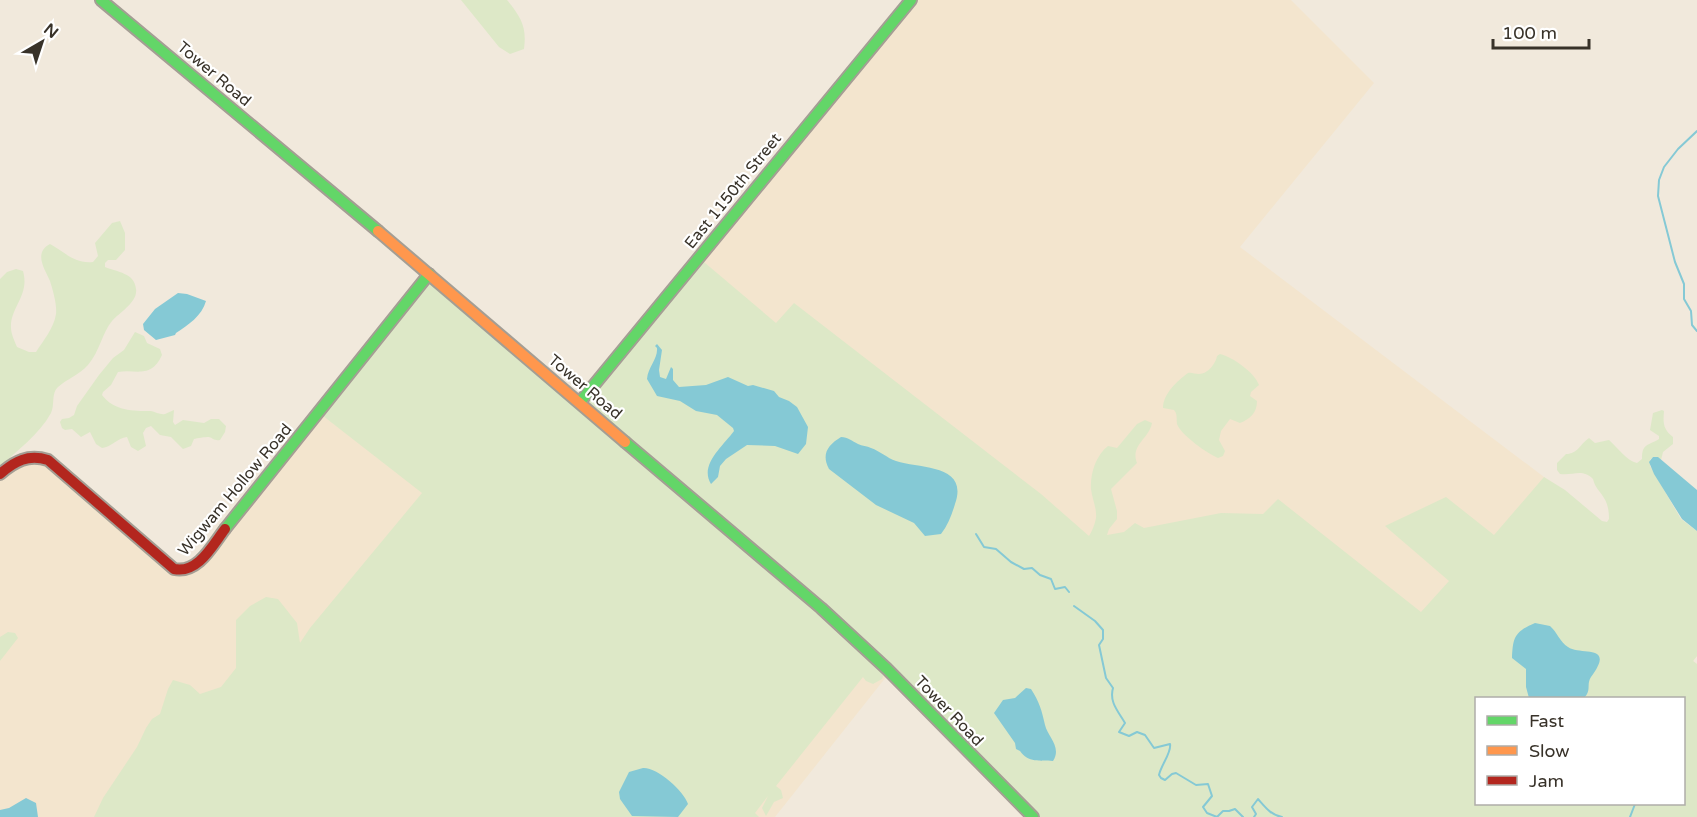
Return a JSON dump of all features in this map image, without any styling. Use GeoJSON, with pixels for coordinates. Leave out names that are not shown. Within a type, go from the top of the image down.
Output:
{"type":"FeatureCollection","features":[{"type":"Feature","properties":{"kind":"street","name":"Tower Road"},"geometry":{"type":"LineString","coordinates":[[100,0],[231,107],[270,143],[429,274],[821,608],[877,659],[1033,817]]}},
{"type":"Feature","properties":{"kind":"street","name":"East 1150th Street"},"geometry":{"type":"LineString","coordinates":[[580,402],[911,0]]}},
{"type":"Feature","properties":{"kind":"street","name":"Wigwam Hollow Road"},"geometry":{"type":"LineString","coordinates":[[0,474],[24,457],[36,456],[48,460],[170,568],[181,571],[189,570],[197,564],[429,274]]}},
{"type":"Feature","properties":{"kind":"shaded area"},"geometry":{"type":"Polygon","coordinates":[[[911,0],[1291,0],[1374,83],[1240,247],[1544,477],[1697,604],[1697,656],[1693,661],[1697,664],[1697,817],[1033,817],[890,672],[775,817],[0,817],[0,474],[36,456],[170,568],[189,570],[429,274],[579,401],[911,0]]]}},
{"type":"Feature","properties":{"kind":"green space"},"geometry":{"type":"Polygon","coordinates":[[[461,0],[507,0],[522,23],[525,34],[524,49],[510,54],[499,47],[461,0]]]}},
{"type":"Feature","properties":{"kind":"green space"},"geometry":{"type":"Polygon","coordinates":[[[120,221],[125,233],[125,250],[116,260],[108,260],[105,267],[129,276],[135,284],[136,294],[128,306],[112,321],[88,365],[56,390],[51,413],[46,421],[0,467],[0,279],[7,272],[16,269],[23,271],[24,288],[13,314],[11,330],[17,347],[36,352],[51,329],[56,314],[50,281],[43,266],[42,252],[50,244],[75,259],[93,262],[98,256],[95,243],[112,223],[120,221]]]}},
{"type":"Feature","properties":{"kind":"green space"},"geometry":{"type":"Polygon","coordinates":[[[698,257],[776,323],[794,303],[1041,494],[1089,536],[1096,518],[1091,483],[1097,460],[1108,446],[1117,448],[1137,424],[1145,420],[1152,423],[1136,451],[1137,463],[1111,489],[1117,519],[1107,535],[1124,532],[1135,523],[1144,528],[1221,513],[1263,514],[1278,499],[1421,612],[1449,581],[1385,526],[1446,497],[1494,535],[1544,477],[1565,490],[1602,521],[1607,522],[1609,519],[1607,505],[1593,479],[1581,473],[1560,474],[1557,470],[1557,463],[1566,454],[1576,451],[1589,438],[1595,443],[1609,440],[1626,457],[1637,463],[1642,459],[1644,447],[1659,439],[1659,436],[1650,430],[1653,413],[1662,410],[1664,411],[1664,426],[1673,437],[1673,444],[1663,452],[1661,460],[1653,457],[1650,460],[1650,466],[1681,519],[1697,531],[1697,656],[1693,661],[1697,664],[1697,817],[1033,817],[877,659],[873,664],[883,668],[885,672],[882,679],[873,684],[863,677],[776,786],[781,790],[783,798],[774,802],[766,816],[762,808],[768,796],[755,813],[759,817],[94,817],[103,798],[137,747],[146,728],[152,719],[160,714],[173,680],[190,685],[200,694],[221,687],[236,668],[236,620],[250,606],[266,597],[278,599],[297,623],[300,643],[422,493],[318,412],[429,274],[580,402],[698,257]]]}},
{"type":"Feature","properties":{"kind":"green space"},"geometry":{"type":"Polygon","coordinates":[[[135,332],[144,336],[147,343],[160,349],[162,355],[158,362],[148,370],[118,372],[102,395],[112,404],[124,409],[160,414],[174,410],[175,425],[183,420],[204,423],[211,419],[219,419],[226,426],[220,440],[209,437],[194,439],[191,446],[183,449],[171,437],[160,435],[151,426],[143,433],[146,446],[138,451],[131,447],[127,437],[102,448],[96,444],[90,432],[81,437],[72,429],[62,428],[60,422],[62,419],[74,415],[77,406],[99,375],[113,358],[124,350],[135,332]]]}},
{"type":"Feature","properties":{"kind":"green space"},"geometry":{"type":"Polygon","coordinates":[[[1220,354],[1243,366],[1259,385],[1250,396],[1257,401],[1252,415],[1240,423],[1230,419],[1221,431],[1219,440],[1225,451],[1223,456],[1218,458],[1189,439],[1177,424],[1174,410],[1163,408],[1165,398],[1179,380],[1188,373],[1205,372],[1211,368],[1220,354]]]}},
{"type":"Feature","properties":{"kind":"green space"},"geometry":{"type":"Polygon","coordinates":[[[8,632],[15,633],[18,638],[0,661],[0,637],[8,632]]]}},
{"type":"Feature","properties":{"kind":"water"},"geometry":{"type":"Polygon","coordinates":[[[178,293],[206,301],[194,320],[175,335],[156,340],[144,330],[143,324],[155,309],[178,293]]]}},
{"type":"Feature","properties":{"kind":"water"},"geometry":{"type":"Polygon","coordinates":[[[657,344],[662,350],[660,377],[666,379],[671,367],[673,380],[679,387],[706,385],[728,377],[748,386],[753,385],[774,391],[779,397],[789,401],[797,407],[808,427],[806,444],[798,454],[775,446],[747,445],[726,459],[720,466],[718,477],[711,484],[708,477],[710,463],[734,431],[733,428],[717,415],[696,411],[680,401],[657,396],[647,379],[656,356],[655,346],[657,344]]]}},
{"type":"Feature","properties":{"kind":"water"},"geometry":{"type":"Polygon","coordinates":[[[841,437],[874,449],[896,461],[940,470],[949,475],[958,491],[951,516],[941,534],[925,536],[914,523],[876,505],[829,469],[826,459],[827,450],[841,437]]]}},
{"type":"Feature","properties":{"kind":"water"},"geometry":{"type":"Polygon","coordinates":[[[1653,457],[1658,457],[1697,490],[1697,531],[1682,519],[1654,474],[1649,462],[1653,457]]]}},
{"type":"Feature","properties":{"kind":"water"},"geometry":{"type":"Polygon","coordinates":[[[1535,623],[1550,626],[1568,647],[1598,655],[1600,659],[1598,666],[1590,680],[1585,697],[1529,697],[1526,669],[1512,658],[1514,641],[1523,629],[1535,623]]]}},
{"type":"Feature","properties":{"kind":"water"},"geometry":{"type":"Polygon","coordinates":[[[1026,688],[1031,689],[1036,698],[1055,747],[1053,761],[1039,761],[1023,755],[1016,749],[1015,743],[994,713],[1003,700],[1015,698],[1026,688]]]}},
{"type":"Feature","properties":{"kind":"water"},"geometry":{"type":"Polygon","coordinates":[[[643,768],[655,771],[662,776],[676,787],[685,799],[688,804],[678,817],[632,816],[620,799],[619,792],[629,772],[643,768]]]}},
{"type":"Feature","properties":{"kind":"water"},"geometry":{"type":"Polygon","coordinates":[[[26,798],[36,803],[38,817],[0,817],[0,810],[9,808],[26,798]]]}},
{"type":"Feature","properties":{"kind":"waterway"},"geometry":{"type":"LineString","coordinates":[[1697,131],[1678,149],[1664,167],[1659,180],[1658,196],[1675,262],[1684,284],[1684,299],[1691,311],[1692,325],[1697,331]]}},
{"type":"Feature","properties":{"kind":"waterway"},"geometry":{"type":"LineString","coordinates":[[976,534],[984,547],[996,549],[1011,562],[1024,569],[1032,568],[1040,575],[1051,579],[1055,589],[1065,587],[1069,592]]}},
{"type":"Feature","properties":{"kind":"waterway"},"geometry":{"type":"LineString","coordinates":[[1074,606],[1095,621],[1103,630],[1103,639],[1099,645],[1106,678],[1113,688],[1112,698],[1115,706],[1125,723],[1119,732],[1129,736],[1137,732],[1145,735],[1154,748],[1170,744],[1159,775],[1161,778],[1165,780],[1176,773],[1196,785],[1208,784],[1212,796],[1203,807],[1207,813],[1217,817],[1223,811],[1235,809],[1243,817]]}},
{"type":"Feature","properties":{"kind":"waterway"},"geometry":{"type":"LineString","coordinates":[[1254,817],[1256,814],[1252,807],[1258,799],[1272,813],[1282,817]]}},
{"type":"Feature","properties":{"kind":"waterway"},"geometry":{"type":"LineString","coordinates":[[1630,817],[1635,805]]}},
{"type":"Feature","properties":{"kind":"traffic: fast"},"geometry":{"type":"LineString","coordinates":[[101,0],[378,231]]}},
{"type":"Feature","properties":{"kind":"traffic: fast"},"geometry":{"type":"LineString","coordinates":[[580,402],[911,0]]}},
{"type":"Feature","properties":{"kind":"traffic: fast"},"geometry":{"type":"LineString","coordinates":[[225,529],[429,274]]}},
{"type":"Feature","properties":{"kind":"traffic: fast"},"geometry":{"type":"LineString","coordinates":[[625,442],[821,608],[887,669],[1033,817]]}},
{"type":"Feature","properties":{"kind":"traffic: slow"},"geometry":{"type":"LineString","coordinates":[[378,231],[625,442]]}},
{"type":"Feature","properties":{"kind":"traffic: jam"},"geometry":{"type":"LineString","coordinates":[[0,474],[11,465],[28,458],[48,460],[174,569],[183,569],[197,563],[225,529]]}}]}
